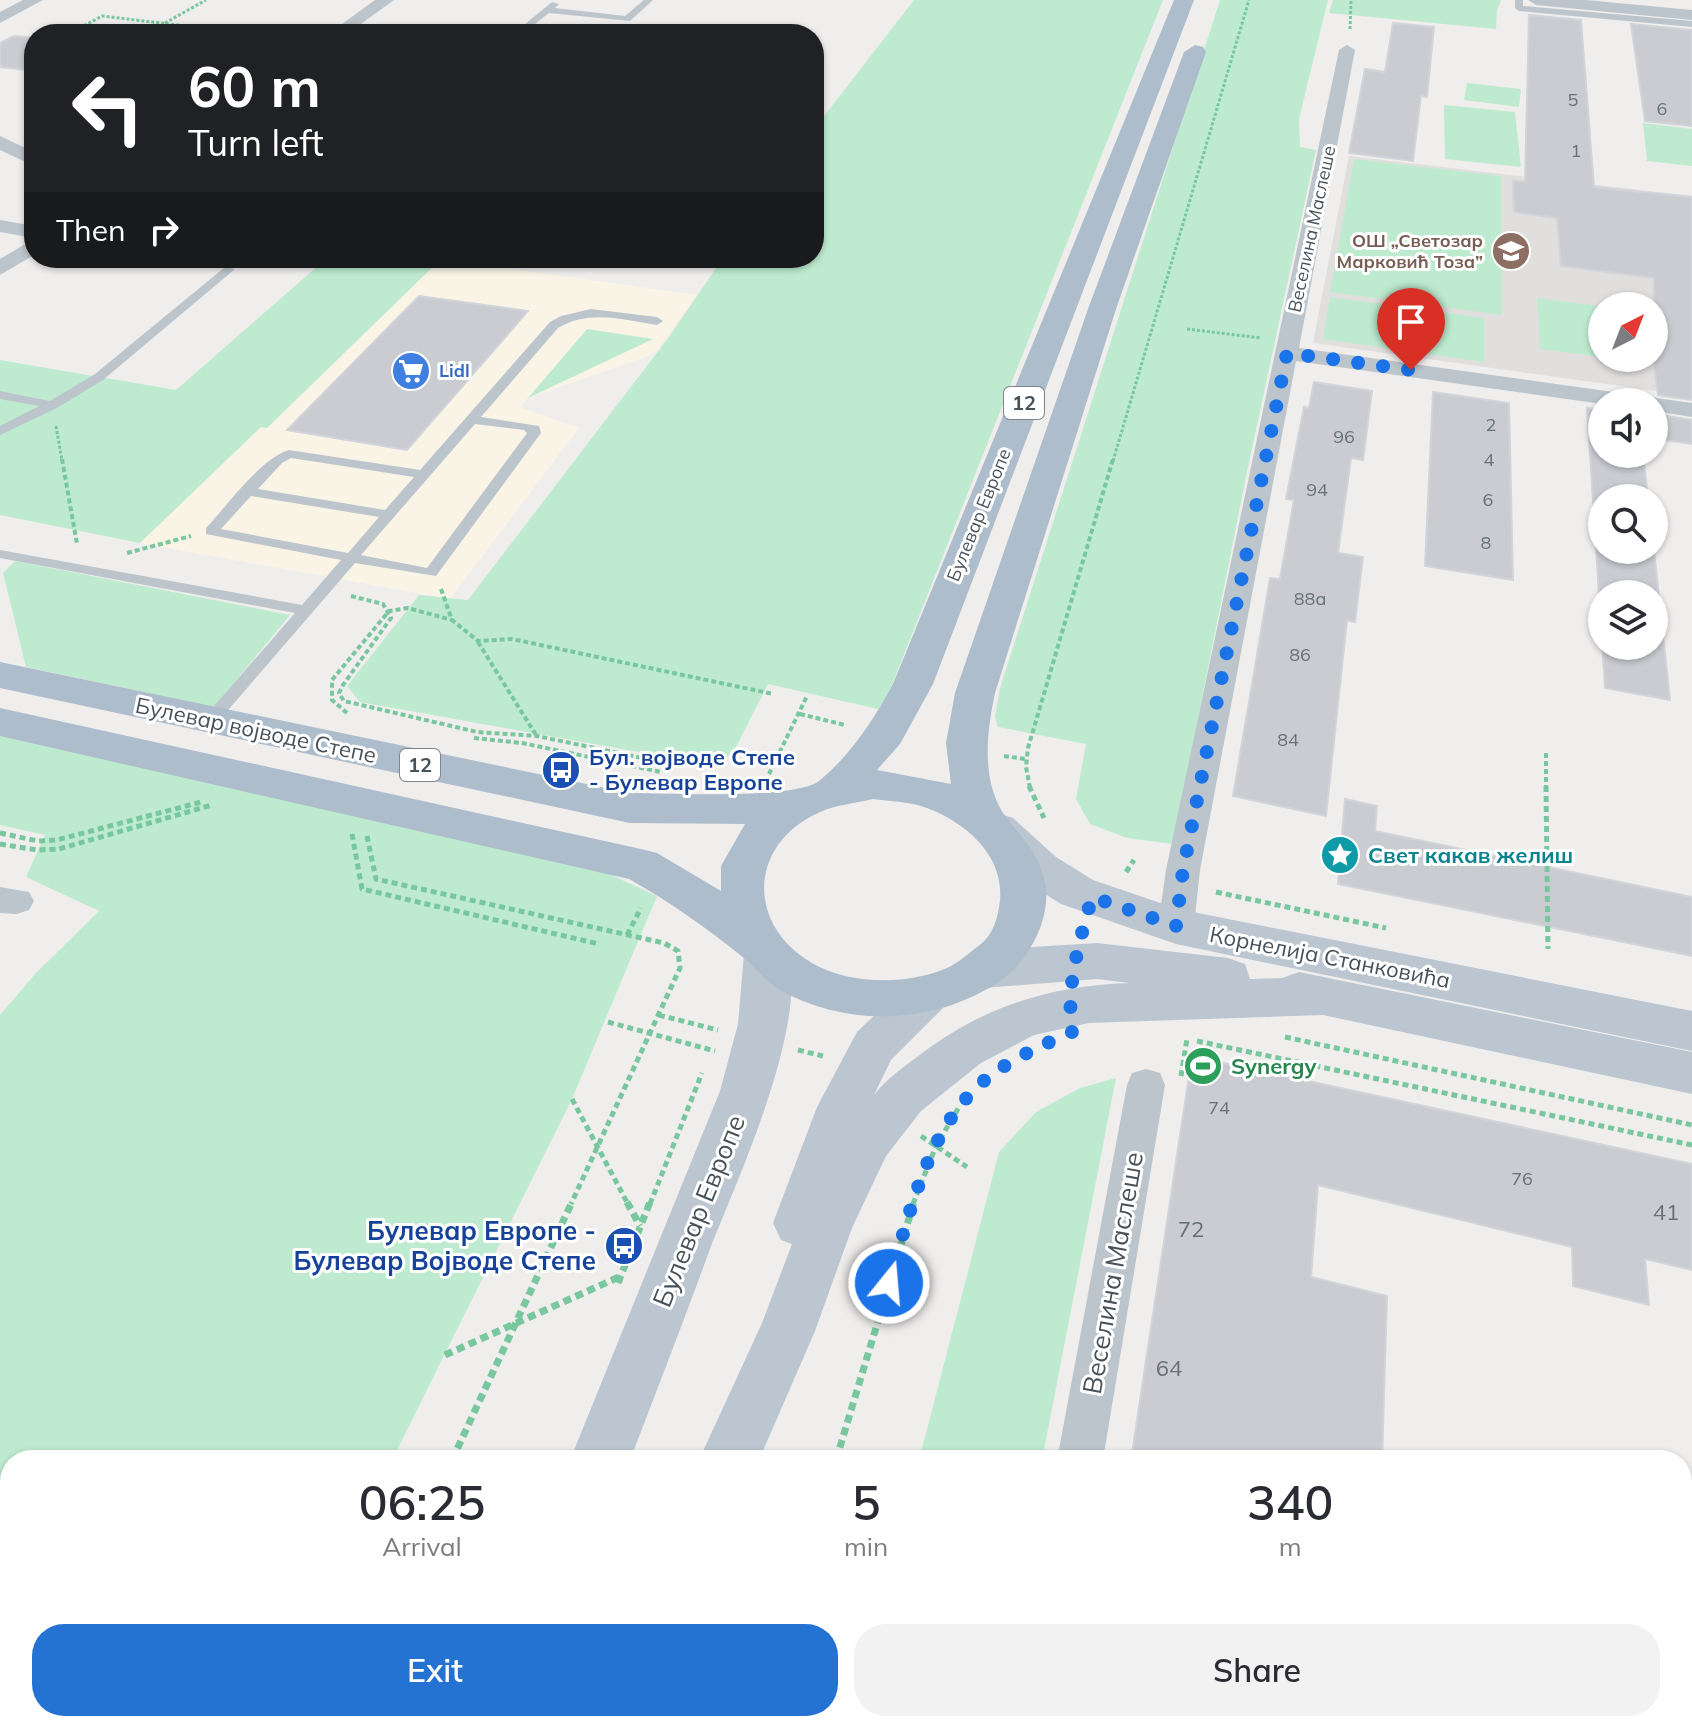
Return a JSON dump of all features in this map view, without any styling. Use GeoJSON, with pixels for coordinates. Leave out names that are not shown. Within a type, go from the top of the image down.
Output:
{"type":"FeatureCollection","features":[{"type":"Feature","properties":{"kind":"main road","name":"Булевар Европе"},"geometry":{"type":"LineString","coordinates":[[798,792],[886,734],[913,684],[1195,10]]}},
{"type":"Feature","properties":{"kind":"main road","name":"Булевар Европе"},"geometry":{"type":"LineString","coordinates":[[988,820],[965,761],[967,724],[1195,10]]}},
{"type":"Feature","properties":{"kind":"main road","name":"Булевар војводе Степе"},"geometry":{"type":"LineString","coordinates":[[0,675],[630,808],[722,811],[798,792]]}},
{"type":"Feature","properties":{"kind":"main road","name":"12"},"geometry":{"type":"LineString","coordinates":[[0,722],[641,865],[696,896],[763,950],[798,978],[838,994],[882,999],[926,995],[961,982],[983,969],[1014,936],[1022,917],[1024,877],[1017,858],[988,820],[951,798],[913,786],[873,784],[798,792],[759,835],[745,858],[740,875],[741,911],[763,950]]}},
{"type":"Feature","properties":{"kind":"main road","name":"Корнелија Станковића"},"geometry":{"type":"LineString","coordinates":[[988,820],[1040,869],[1109,884],[1176,926],[1692,1031]]}},
{"type":"Feature","properties":{"kind":"main road","name":"Булевар Европе"},"geometry":{"type":"LineString","coordinates":[[604,1450],[740,1108],[736,1045],[768,983],[763,950]]}},
{"type":"Feature","properties":{"kind":"main road","name":"Корнелија Станковића"},"geometry":{"type":"LineString","coordinates":[[983,969],[1097,961],[1227,976],[1692,1073]]}},
{"type":"Feature","properties":{"kind":"main road"},"geometry":{"type":"LineString","coordinates":[[733,1450],[787,1331],[826,1226],[867,1141],[883,1081],[874,1046],[926,995]]}},
{"type":"Feature","properties":{"kind":"main road"},"geometry":{"type":"LineString","coordinates":[[722,1450],[842,1107],[883,1081],[964,1049],[1023,1018],[1089,1004],[1325,996]]}},
{"type":"Feature","properties":{"kind":"street"},"geometry":{"type":"LineString","coordinates":[[0,18],[35,0]]}},
{"type":"Feature","properties":{"kind":"street"},"geometry":{"type":"LineString","coordinates":[[351,24],[386,0]]}},
{"type":"Feature","properties":{"kind":"street"},"geometry":{"type":"LineString","coordinates":[[1536,0],[1692,15]]}},
{"type":"Feature","properties":{"kind":"street","name":"Веселина Маслеше"},"geometry":{"type":"LineString","coordinates":[[1176,926],[1183,870],[1347,50]]}},
{"type":"Feature","properties":{"kind":"street"},"geometry":{"type":"LineString","coordinates":[[0,142],[24,155]]}},
{"type":"Feature","properties":{"kind":"street"},"geometry":{"type":"LineString","coordinates":[[0,226],[24,230]]}},
{"type":"Feature","properties":{"kind":"street"},"geometry":{"type":"LineString","coordinates":[[0,269],[24,252]]}},
{"type":"Feature","properties":{"kind":"street"},"geometry":{"type":"LineString","coordinates":[[1288,347],[1588,394]]}},
{"type":"Feature","properties":{"kind":"street"},"geometry":{"type":"LineString","coordinates":[[1668,406],[1692,410]]}},
{"type":"Feature","properties":{"kind":"street","name":"Веселина Маслеше"},"geometry":{"type":"LineString","coordinates":[[1082,1450],[1146,1085]]}},
{"type":"Feature","properties":{"kind":"lane"},"geometry":{"type":"LineString","coordinates":[[530,24],[560,0]]}},
{"type":"Feature","properties":{"kind":"lane"},"geometry":{"type":"LineString","coordinates":[[547,10],[627,19],[649,0]]}},
{"type":"Feature","properties":{"kind":"lane"},"geometry":{"type":"LineString","coordinates":[[1519,0],[1519,8],[1692,24]]}},
{"type":"Feature","properties":{"kind":"lane"},"geometry":{"type":"LineString","coordinates":[[0,431],[99,377],[229,269]]}},
{"type":"Feature","properties":{"kind":"lane"},"geometry":{"type":"LineString","coordinates":[[210,720],[562,319],[586,312],[657,321]]}},
{"type":"Feature","properties":{"kind":"lane"},"geometry":{"type":"LineString","coordinates":[[0,395],[52,405]]}},
{"type":"Feature","properties":{"kind":"lane"},"geometry":{"type":"LineString","coordinates":[[424,475],[289,454],[277,460],[245,491],[211,531],[431,573],[534,433],[534,429],[526,426],[472,420]]}},
{"type":"Feature","properties":{"kind":"lane"},"geometry":{"type":"LineString","coordinates":[[245,491],[389,515]]}},
{"type":"Feature","properties":{"kind":"lane"},"geometry":{"type":"LineString","coordinates":[[0,554],[305,610]]}},
{"type":"Feature","properties":{"kind":"path"},"geometry":{"type":"LineString","coordinates":[[165,23],[206,0]]}},
{"type":"Feature","properties":{"kind":"path"},"geometry":{"type":"LineString","coordinates":[[1046,821],[1030,795],[1025,765],[1028,748],[1249,0]]}},
{"type":"Feature","properties":{"kind":"path"},"geometry":{"type":"LineString","coordinates":[[1347,50],[1351,0]]}},
{"type":"Feature","properties":{"kind":"path"},"geometry":{"type":"LineString","coordinates":[[87,24],[102,16],[173,24]]}},
{"type":"Feature","properties":{"kind":"path"},"geometry":{"type":"LineString","coordinates":[[1187,329],[1288,347]]}},
{"type":"Feature","properties":{"kind":"path"},"geometry":{"type":"LineString","coordinates":[[52,405],[77,544]]}},
{"type":"Feature","properties":{"kind":"path"},"geometry":{"type":"LineString","coordinates":[[125,553],[211,531]]}},
{"type":"Feature","properties":{"kind":"path"},"geometry":{"type":"LineString","coordinates":[[431,573],[445,594],[452,620]]}},
{"type":"Feature","properties":{"kind":"path"},"geometry":{"type":"LineString","coordinates":[[322,590],[373,601],[389,611],[408,608],[452,620],[478,641],[537,736]]}},
{"type":"Feature","properties":{"kind":"path"},"geometry":{"type":"LineString","coordinates":[[359,716],[333,705],[328,691],[332,680],[389,611]]}},
{"type":"Feature","properties":{"kind":"path"},"geometry":{"type":"LineString","coordinates":[[389,611],[391,618],[387,627],[343,685],[339,693],[344,701],[477,732],[537,736],[681,766]]}},
{"type":"Feature","properties":{"kind":"path"},"geometry":{"type":"LineString","coordinates":[[478,641],[512,639],[773,694]]}},
{"type":"Feature","properties":{"kind":"path"},"geometry":{"type":"LineString","coordinates":[[798,792],[775,768],[807,696]]}},
{"type":"Feature","properties":{"kind":"path"},"geometry":{"type":"LineString","coordinates":[[455,735],[522,743],[662,772]]}},
{"type":"Feature","properties":{"kind":"path"},"geometry":{"type":"LineString","coordinates":[[1546,753],[1548,949]]}},
{"type":"Feature","properties":{"kind":"path"},"geometry":{"type":"LineString","coordinates":[[0,833],[38,841],[57,840],[221,796]]}},
{"type":"Feature","properties":{"kind":"path"},"geometry":{"type":"LineString","coordinates":[[0,844],[37,850],[59,849],[216,804]]}},
{"type":"Feature","properties":{"kind":"path"},"geometry":{"type":"LineString","coordinates":[[363,821],[376,879],[664,943],[678,951],[680,968],[457,1450]]}},
{"type":"Feature","properties":{"kind":"path"},"geometry":{"type":"LineString","coordinates":[[351,827],[362,889],[599,944]]}},
{"type":"Feature","properties":{"kind":"path"},"geometry":{"type":"LineString","coordinates":[[659,1015],[736,1045],[883,1081],[946,1128]]}},
{"type":"Feature","properties":{"kind":"path"},"geometry":{"type":"LineString","coordinates":[[1274,1036],[1692,1125]]}},
{"type":"Feature","properties":{"kind":"path"},"geometry":{"type":"LineString","coordinates":[[1187,1038],[1692,1145]]}},
{"type":"Feature","properties":{"kind":"path"},"geometry":{"type":"LineString","coordinates":[[616,1288],[641,1227],[736,1045]]}},
{"type":"Feature","properties":{"kind":"path"},"geometry":{"type":"LineString","coordinates":[[572,1099],[641,1227]]}},
{"type":"Feature","properties":{"kind":"path"},"geometry":{"type":"LineString","coordinates":[[839,1450],[916,1195],[946,1128],[967,1099]]}},
{"type":"Feature","properties":{"kind":"path"},"geometry":{"type":"LineString","coordinates":[[445,1355],[620,1277]]}},
{"type":"Feature","properties":{"kind":"shaded area","name":"ОШ „Светозар Марковић Тоза”"},"geometry":{"type":"Polygon","coordinates":[[[1349,156],[1692,196],[1692,396],[1668,393],[1668,388],[1635,388],[1313,343],[1349,156]]]}},
{"type":"Feature","properties":{"kind":"shaded area"},"geometry":{"type":"Polygon","coordinates":[[[432,268],[505,268],[697,295],[658,349],[648,356],[528,398],[520,407],[579,428],[450,599],[140,543],[261,427],[267,428],[432,268]]]}},
{"type":"Feature","properties":{"kind":"green space"},"geometry":{"type":"Polygon","coordinates":[[[914,0],[1163,0],[882,710],[768,684],[735,749],[726,758],[694,762],[360,702],[347,686],[419,595],[468,600],[669,337],[716,268],[824,268],[824,116],[914,0]]]}},
{"type":"Feature","properties":{"kind":"green space"},"geometry":{"type":"Polygon","coordinates":[[[1220,0],[1328,0],[1299,119],[1300,147],[1316,150],[1247,472],[1173,844],[1127,838],[1090,824],[1076,799],[1086,744],[998,727],[995,717],[1000,688],[1220,0]]]}},
{"type":"Feature","properties":{"kind":"green space"},"geometry":{"type":"Polygon","coordinates":[[[1333,0],[1501,0],[1496,29],[1329,13],[1333,0]]]}},
{"type":"Feature","properties":{"kind":"green space"},"geometry":{"type":"Polygon","coordinates":[[[1467,83],[1521,89],[1519,107],[1464,100],[1467,83]]]}},
{"type":"Feature","properties":{"kind":"green space"},"geometry":{"type":"Polygon","coordinates":[[[1444,105],[1515,112],[1521,167],[1445,159],[1444,105]]]}},
{"type":"Feature","properties":{"kind":"green space"},"geometry":{"type":"Polygon","coordinates":[[[1643,123],[1692,129],[1692,166],[1647,161],[1643,123]]]}},
{"type":"Feature","properties":{"kind":"green space"},"geometry":{"type":"Polygon","coordinates":[[[1354,159],[1501,176],[1502,315],[1330,292],[1354,159]]]}},
{"type":"Feature","properties":{"kind":"green space"},"geometry":{"type":"Polygon","coordinates":[[[316,268],[432,268],[267,428],[261,427],[140,543],[0,515],[0,360],[176,390],[316,268]]]}},
{"type":"Feature","properties":{"kind":"green space"},"geometry":{"type":"Polygon","coordinates":[[[1330,297],[1484,318],[1484,362],[1323,339],[1330,297]]]}},
{"type":"Feature","properties":{"kind":"green space"},"geometry":{"type":"Polygon","coordinates":[[[1537,298],[1588,305],[1588,355],[1540,349],[1537,298]]]}},
{"type":"Feature","properties":{"kind":"green space"},"geometry":{"type":"Polygon","coordinates":[[[587,329],[653,339],[528,398],[587,329]]]}},
{"type":"Feature","properties":{"kind":"green space"},"geometry":{"type":"Polygon","coordinates":[[[15,561],[290,615],[214,707],[26,667],[3,573],[15,561]]]}},
{"type":"Feature","properties":{"kind":"green space"},"geometry":{"type":"Polygon","coordinates":[[[0,735],[596,868],[657,896],[572,1099],[397,1450],[0,1450],[0,1015],[36,973],[99,911],[26,877],[45,835],[0,825],[0,735]]]}},
{"type":"Feature","properties":{"kind":"green space"},"geometry":{"type":"Polygon","coordinates":[[[1116,1078],[1044,1450],[922,1450],[999,1152],[1036,1112],[1080,1088],[1116,1078]]]}},
{"type":"Feature","properties":{"kind":"building"},"geometry":{"type":"Polygon","coordinates":[[[1529,15],[1581,20],[1594,187],[1692,197],[1692,400],[1668,396],[1668,388],[1657,388],[1655,372],[1668,372],[1668,292],[1654,292],[1654,278],[1561,266],[1557,218],[1514,212],[1513,181],[1525,182],[1529,15]]]}},
{"type":"Feature","properties":{"kind":"building"},"geometry":{"type":"Polygon","coordinates":[[[1393,23],[1434,27],[1427,97],[1421,96],[1413,161],[1349,153],[1365,69],[1385,72],[1393,23]]]}},
{"type":"Feature","properties":{"kind":"building"},"geometry":{"type":"Polygon","coordinates":[[[1631,24],[1692,30],[1692,126],[1645,121],[1631,24]]]}},
{"type":"Feature","properties":{"kind":"building"},"geometry":{"type":"Polygon","coordinates":[[[14,36],[24,37],[24,70],[0,67],[0,43],[14,36]]]}},
{"type":"Feature","properties":{"kind":"building","name":"Lidl"},"geometry":{"type":"Polygon","coordinates":[[[419,296],[528,311],[407,450],[287,430],[419,296]]]}},
{"type":"Feature","properties":{"kind":"building"},"geometry":{"type":"Polygon","coordinates":[[[1314,382],[1372,391],[1363,460],[1351,458],[1338,553],[1363,557],[1355,622],[1347,620],[1326,816],[1233,796],[1270,578],[1280,579],[1294,500],[1286,499],[1304,407],[1309,408],[1314,382]]]}},
{"type":"Feature","properties":{"kind":"building"},"geometry":{"type":"Polygon","coordinates":[[[1433,392],[1509,403],[1513,580],[1425,566],[1433,392]]]}},
{"type":"Feature","properties":{"kind":"building"},"geometry":{"type":"Polygon","coordinates":[[[1668,416],[1692,420],[1692,444],[1668,440],[1668,416]]]}},
{"type":"Feature","properties":{"kind":"building"},"geometry":{"type":"Polygon","coordinates":[[[1591,468],[1645,468],[1646,484],[1592,484],[1591,468]]]}},
{"type":"Feature","properties":{"kind":"building"},"geometry":{"type":"Polygon","coordinates":[[[1597,564],[1655,564],[1657,580],[1598,580],[1597,564]]]}},
{"type":"Feature","properties":{"kind":"building"},"geometry":{"type":"Polygon","coordinates":[[[1603,660],[1666,660],[1670,700],[1605,688],[1603,660]]]}},
{"type":"Feature","properties":{"kind":"building"},"geometry":{"type":"Polygon","coordinates":[[[1345,799],[1377,806],[1375,831],[1692,897],[1692,956],[1338,884],[1345,799]]]}},
{"type":"Feature","properties":{"kind":"building"},"geometry":{"type":"Polygon","coordinates":[[[1192,1056],[1692,1164],[1692,1270],[1645,1259],[1649,1305],[1573,1286],[1572,1247],[1318,1185],[1311,1277],[1387,1296],[1382,1450],[1133,1450],[1192,1056]]]}},
{"type":"Feature","properties":{"kind":"place","name":"ОШ „Светозар Марковић Тоза”"},"geometry":{"type":"Point","coordinates":[1511,251]}},
{"type":"Feature","properties":{"kind":"place","name":"Lidl"},"geometry":{"type":"Point","coordinates":[411,371]}},
{"type":"Feature","properties":{"kind":"place","name":"Бул. војводе Степе - Булевар Европе"},"geometry":{"type":"Point","coordinates":[561,770]}},
{"type":"Feature","properties":{"kind":"place","name":"Свет какав желиш"},"geometry":{"type":"Point","coordinates":[1340,855]}},
{"type":"Feature","properties":{"kind":"place","name":"Synergy"},"geometry":{"type":"Point","coordinates":[1203,1066]}},
{"type":"Feature","properties":{"kind":"place","name":"Булевар Европе - Булевар Војводе Степе"},"geometry":{"type":"Point","coordinates":[624,1246]}},
{"type":"Feature","properties":{"kind":"route"},"geometry":{"type":"LineString","coordinates":[[889,1283],[916,1195],[936,1146],[957,1109],[1006,1065],[1024,1053],[1072,1032],[1069,1008],[1074,961],[1092,897],[1176,926],[1183,870],[1287,353],[1411,370]]}}]}
